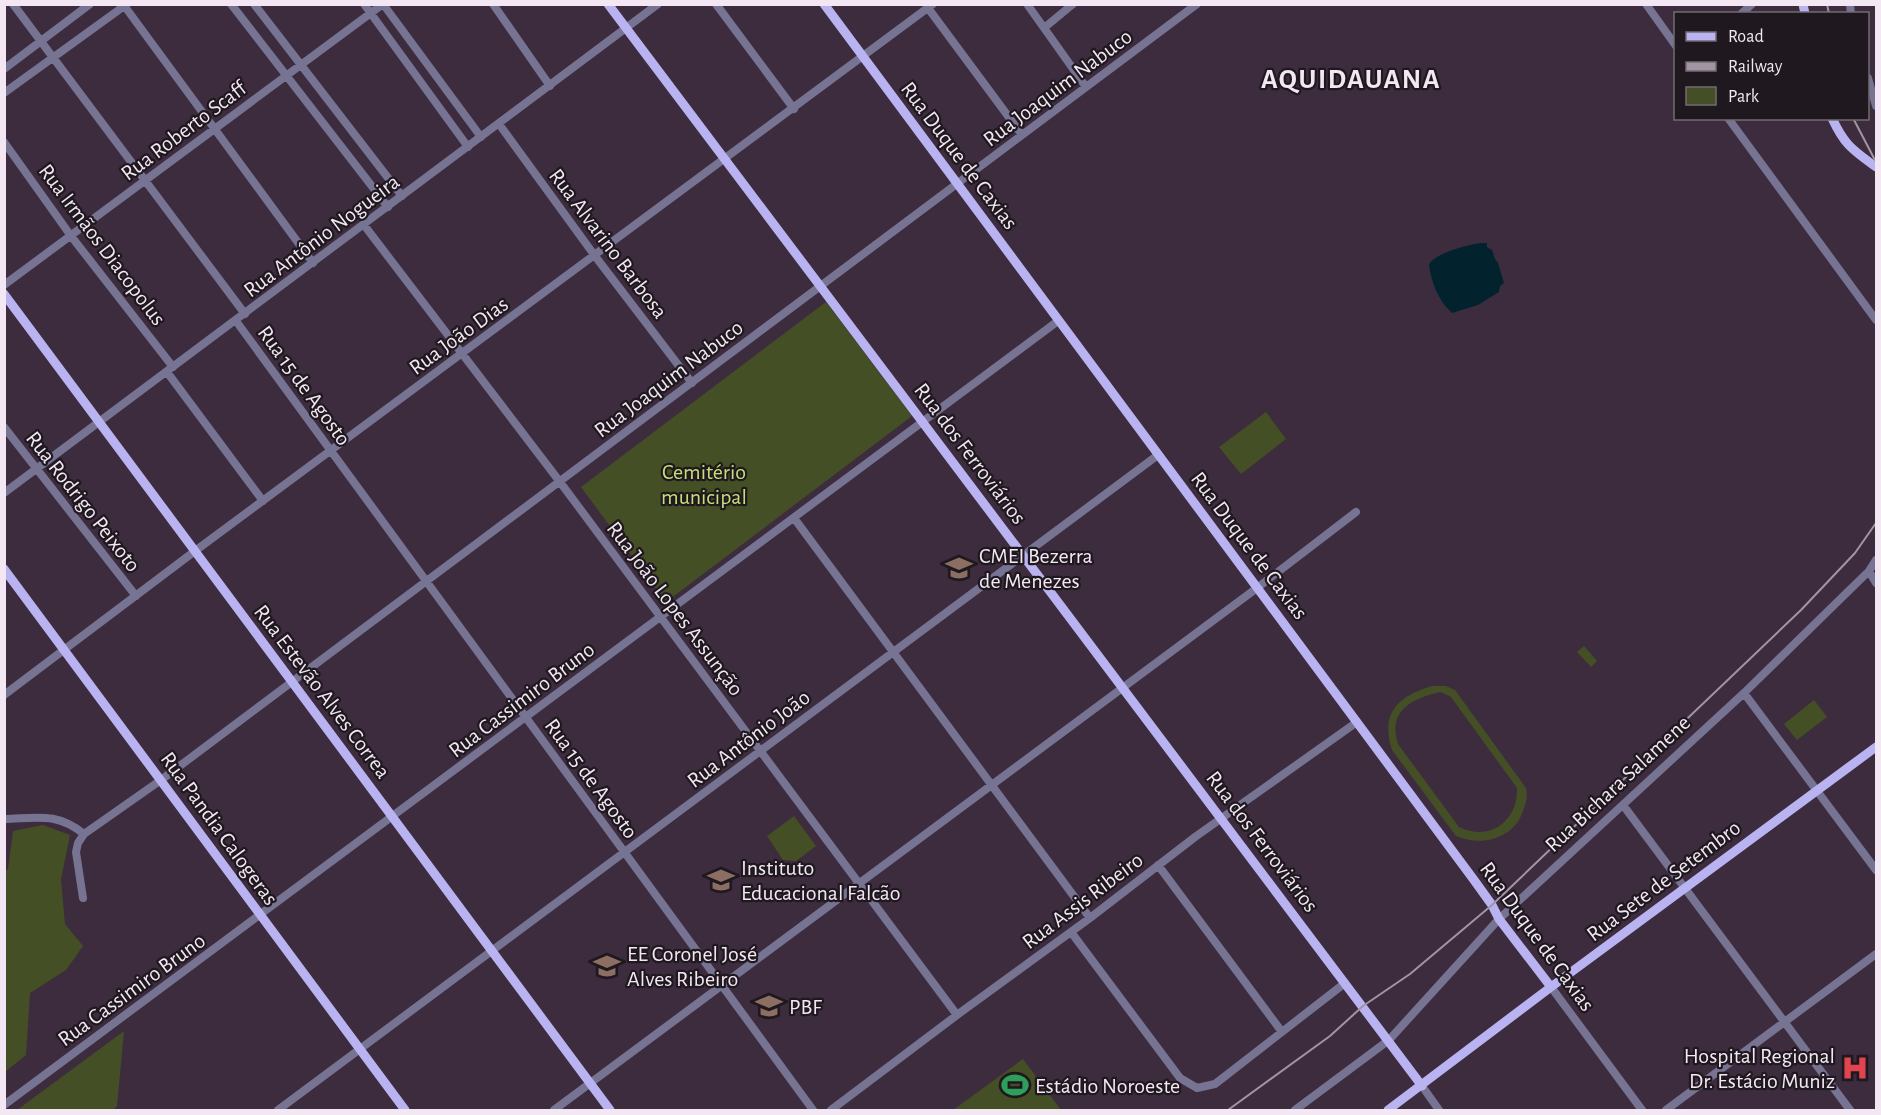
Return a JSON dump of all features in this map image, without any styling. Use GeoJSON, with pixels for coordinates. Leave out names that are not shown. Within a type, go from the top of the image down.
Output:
{"type":"FeatureCollection","features":[{"type":"Feature","properties":{"kind":"main road","name":"Rua dos Ferroviários"},"geometry":{"type":"LineString","coordinates":[[608,4],[1389,1040]]}},
{"type":"Feature","properties":{"kind":"main road","name":"Rua Duque de Caxias"},"geometry":{"type":"LineString","coordinates":[[824,4],[1551,987]]}},
{"type":"Feature","properties":{"kind":"main road"},"geometry":{"type":"LineString","coordinates":[[1833,120],[1842,139],[1876,167]]}},
{"type":"Feature","properties":{"kind":"main road","name":"Rua Estevão Alves Correa"},"geometry":{"type":"LineString","coordinates":[[4,294],[610,1110]]}},
{"type":"Feature","properties":{"kind":"main road","name":"Rua Pandia Calogeras"},"geometry":{"type":"LineString","coordinates":[[4,569],[405,1110]]}},
{"type":"Feature","properties":{"kind":"main road","name":"Rua Sete de Setembro"},"geometry":{"type":"LineString","coordinates":[[1388,1110],[1876,747]]}},
{"type":"Feature","properties":{"kind":"main road"},"geometry":{"type":"LineString","coordinates":[[1389,1040],[1422,1086]]}},
{"type":"Feature","properties":{"kind":"street","name":"Rua 15 de Agosto"},"geometry":{"type":"LineString","coordinates":[[13,4],[245,314]]}},
{"type":"Feature","properties":{"kind":"street"},"geometry":{"type":"LineString","coordinates":[[4,69],[90,4]]}},
{"type":"Feature","properties":{"kind":"street"},"geometry":{"type":"LineString","coordinates":[[231,4],[388,207]]}},
{"type":"Feature","properties":{"kind":"street"},"geometry":{"type":"LineString","coordinates":[[254,4],[402,196]]}},
{"type":"Feature","properties":{"kind":"street"},"geometry":{"type":"LineString","coordinates":[[364,4],[468,147]]}},
{"type":"Feature","properties":{"kind":"street"},"geometry":{"type":"LineString","coordinates":[[493,4],[550,86]]}},
{"type":"Feature","properties":{"kind":"street","name":"Rua Antônio Nogueira"},"geometry":{"type":"LineString","coordinates":[[4,493],[658,4]]}},
{"type":"Feature","properties":{"kind":"street"},"geometry":{"type":"LineString","coordinates":[[716,4],[794,109]]}},
{"type":"Feature","properties":{"kind":"street"},"geometry":{"type":"LineString","coordinates":[[1027,4],[1086,87]]}},
{"type":"Feature","properties":{"kind":"street"},"geometry":{"type":"LineString","coordinates":[[1044,28],[1073,4]]}},
{"type":"Feature","properties":{"kind":"street","name":"Rua Joaquim Nabuco"},"geometry":{"type":"LineString","coordinates":[[84,834],[161,780],[1197,4]]}},
{"type":"Feature","properties":{"kind":"street"},"geometry":{"type":"LineString","coordinates":[[1646,4],[1674,43]]}},
{"type":"Feature","properties":{"kind":"street"},"geometry":{"type":"LineString","coordinates":[[4,93],[125,5],[313,263]]}},
{"type":"Feature","properties":{"kind":"street"},"geometry":{"type":"LineString","coordinates":[[383,5],[481,137]]}},
{"type":"Feature","properties":{"kind":"street","name":"Rua Roberto Scaff"},"geometry":{"type":"LineString","coordinates":[[4,285],[383,5]]}},
{"type":"Feature","properties":{"kind":"street"},"geometry":{"type":"LineString","coordinates":[[931,6],[1022,135]]}},
{"type":"Feature","properties":{"kind":"street","name":"Rua João Dias"},"geometry":{"type":"LineString","coordinates":[[4,695],[931,6]]}},
{"type":"Feature","properties":{"kind":"street"},"geometry":{"type":"LineString","coordinates":[[1869,82],[1876,106]]}},
{"type":"Feature","properties":{"kind":"street"},"geometry":{"type":"LineString","coordinates":[[1729,120],[1876,320]]}},
{"type":"Feature","properties":{"kind":"street","name":"Rua Alvarino Barbosa"},"geometry":{"type":"LineString","coordinates":[[499,124],[595,256],[692,383]]}},
{"type":"Feature","properties":{"kind":"street","name":"Rua Irmãos Diacopolus"},"geometry":{"type":"LineString","coordinates":[[4,142],[263,501]]}},
{"type":"Feature","properties":{"kind":"street","name":"Rua João Lopes Assunção"},"geometry":{"type":"LineString","coordinates":[[364,225],[560,482],[957,1015]]}},
{"type":"Feature","properties":{"kind":"street","name":"Rua 15 de Agosto"},"geometry":{"type":"LineString","coordinates":[[236,321],[813,1110]]}},
{"type":"Feature","properties":{"kind":"street","name":"Rua Cassimiro Bruno"},"geometry":{"type":"LineString","coordinates":[[4,1105],[393,818],[1058,321]]}},
{"type":"Feature","properties":{"kind":"street","name":"Rua Rodrigo Peixoto"},"geometry":{"type":"LineString","coordinates":[[4,427],[136,596]]}},
{"type":"Feature","properties":{"kind":"street","name":"Rua Antônio João"},"geometry":{"type":"LineString","coordinates":[[278,1110],[1158,455]]}},
{"type":"Feature","properties":{"kind":"street"},"geometry":{"type":"LineString","coordinates":[[554,1110],[1123,688],[1356,512]]}},
{"type":"Feature","properties":{"kind":"street"},"geometry":{"type":"LineString","coordinates":[[794,518],[1089,918]]}},
{"type":"Feature","properties":{"kind":"street","name":"Rua Bichara Salamene"},"geometry":{"type":"LineString","coordinates":[[1295,1110],[1389,1040],[1499,919],[1744,693],[1869,571],[1876,560]]}},
{"type":"Feature","properties":{"kind":"street"},"geometry":{"type":"LineString","coordinates":[[1869,571],[1876,583]]}},
{"type":"Feature","properties":{"kind":"street"},"geometry":{"type":"LineString","coordinates":[[1744,693],[1876,870]]}},
{"type":"Feature","properties":{"kind":"street","name":"Rua Assis Ribeiro"},"geometry":{"type":"LineString","coordinates":[[831,1110],[1158,866],[1357,722]]}},
{"type":"Feature","properties":{"kind":"street"},"geometry":{"type":"LineString","coordinates":[[1623,804],[1850,1110]]}},
{"type":"Feature","properties":{"kind":"street"},"geometry":{"type":"LineString","coordinates":[[4,819],[42,817],[62,820],[72,824],[84,834],[78,843],[76,852],[82,898]]}},
{"type":"Feature","properties":{"kind":"street"},"geometry":{"type":"LineString","coordinates":[[1158,866],[1282,1032]]}},
{"type":"Feature","properties":{"kind":"street"},"geometry":{"type":"LineString","coordinates":[[1071,932],[1124,1006],[1180,1078],[1197,1088],[1215,1084],[1346,983]]}},
{"type":"Feature","properties":{"kind":"street"},"geometry":{"type":"LineString","coordinates":[[1666,1110],[1876,954]]}},
{"type":"Feature","properties":{"kind":"street","name":"Rua Duque de Caxias"},"geometry":{"type":"LineString","coordinates":[[1551,987],[1642,1110]]}},
{"type":"Feature","properties":{"kind":"street"},"geometry":{"type":"LineString","coordinates":[[1422,1086],[1439,1110]]}},
{"type":"Feature","properties":{"kind":"green space","name":"Cemitério municipal"},"geometry":{"type":"Polygon","coordinates":[[[826,302],[912,416],[666,602],[581,487],[826,302]]]}},
{"type":"Feature","properties":{"kind":"green space"},"geometry":{"type":"Polygon","coordinates":[[[1266,412],[1286,439],[1241,474],[1219,447],[1266,412]]]}},
{"type":"Feature","properties":{"kind":"green space"},"geometry":{"type":"Polygon","coordinates":[[[1584,646],[1597,661],[1591,667],[1577,652],[1584,646]]]}},
{"type":"Feature","properties":{"kind":"green space"},"geometry":{"type":"Polygon","coordinates":[[[1432,686],[1446,686],[1455,690],[1526,788],[1526,802],[1519,821],[1504,834],[1496,838],[1476,841],[1456,836],[1392,750],[1388,726],[1390,716],[1401,701],[1432,686]],[[1441,692],[1412,702],[1405,708],[1399,714],[1396,722],[1398,744],[1459,827],[1470,831],[1491,830],[1500,826],[1513,810],[1517,788],[1451,697],[1441,692]]]}},
{"type":"Feature","properties":{"kind":"green space"},"geometry":{"type":"Polygon","coordinates":[[[1814,700],[1827,717],[1797,740],[1784,724],[1814,700]]]}},
{"type":"Feature","properties":{"kind":"green space"},"geometry":{"type":"Polygon","coordinates":[[[794,816],[816,846],[796,861],[783,860],[767,836],[794,816]]]}},
{"type":"Feature","properties":{"kind":"green space"},"geometry":{"type":"Polygon","coordinates":[[[43,825],[70,835],[61,879],[65,924],[83,946],[66,970],[30,993],[26,1055],[5,1072],[5,872],[8,869],[13,831],[43,825]]]}},
{"type":"Feature","properties":{"kind":"green space"},"geometry":{"type":"Polygon","coordinates":[[[124,1031],[117,1106],[113,1110],[17,1110],[124,1031]]]}},
{"type":"Feature","properties":{"kind":"green space","name":"Estádio Noroeste"},"geometry":{"type":"Polygon","coordinates":[[[1023,1059],[1061,1110],[953,1110],[1023,1059]]]}},
{"type":"Feature","properties":{"kind":"water"},"geometry":{"type":"Polygon","coordinates":[[[1487,243],[1487,247],[1492,250],[1504,283],[1500,286],[1499,292],[1478,305],[1452,313],[1436,290],[1429,264],[1445,253],[1487,243]]]}},
{"type":"Feature","properties":{"kind":"railway"},"geometry":{"type":"LineString","coordinates":[[1827,4],[1829,12]]}},
{"type":"Feature","properties":{"kind":"railway"},"geometry":{"type":"LineString","coordinates":[[1854,120],[1876,162]]}},
{"type":"Feature","properties":{"kind":"railway"},"geometry":{"type":"LineString","coordinates":[[1228,1110],[1330,1036],[1363,1006],[1410,974],[1492,905],[1801,610],[1855,553],[1876,523]]}},
{"type":"Feature","properties":{"kind":"place","name":"CMEI Bezerra de Menezes"},"geometry":{"type":"Point","coordinates":[959,568]}},
{"type":"Feature","properties":{"kind":"place","name":"Instituto Educacional Falcão"},"geometry":{"type":"Point","coordinates":[721,880]}},
{"type":"Feature","properties":{"kind":"place","name":"EE Coronel José Alves Ribeiro"},"geometry":{"type":"Point","coordinates":[607,966]}},
{"type":"Feature","properties":{"kind":"place","name":"PBF"},"geometry":{"type":"Point","coordinates":[769,1006]}},
{"type":"Feature","properties":{"kind":"place","name":"Hospital Regional Dr. Estácio Muniz"},"geometry":{"type":"Point","coordinates":[1855,1068]}},
{"type":"Feature","properties":{"kind":"place","name":"Estádio Noroeste"},"geometry":{"type":"Point","coordinates":[1015,1085]}},
{"type":"Feature","properties":{"kind":"district","name":"AQUIDAUANA"},"geometry":{"type":"Point","coordinates":[1351,78]}}]}
